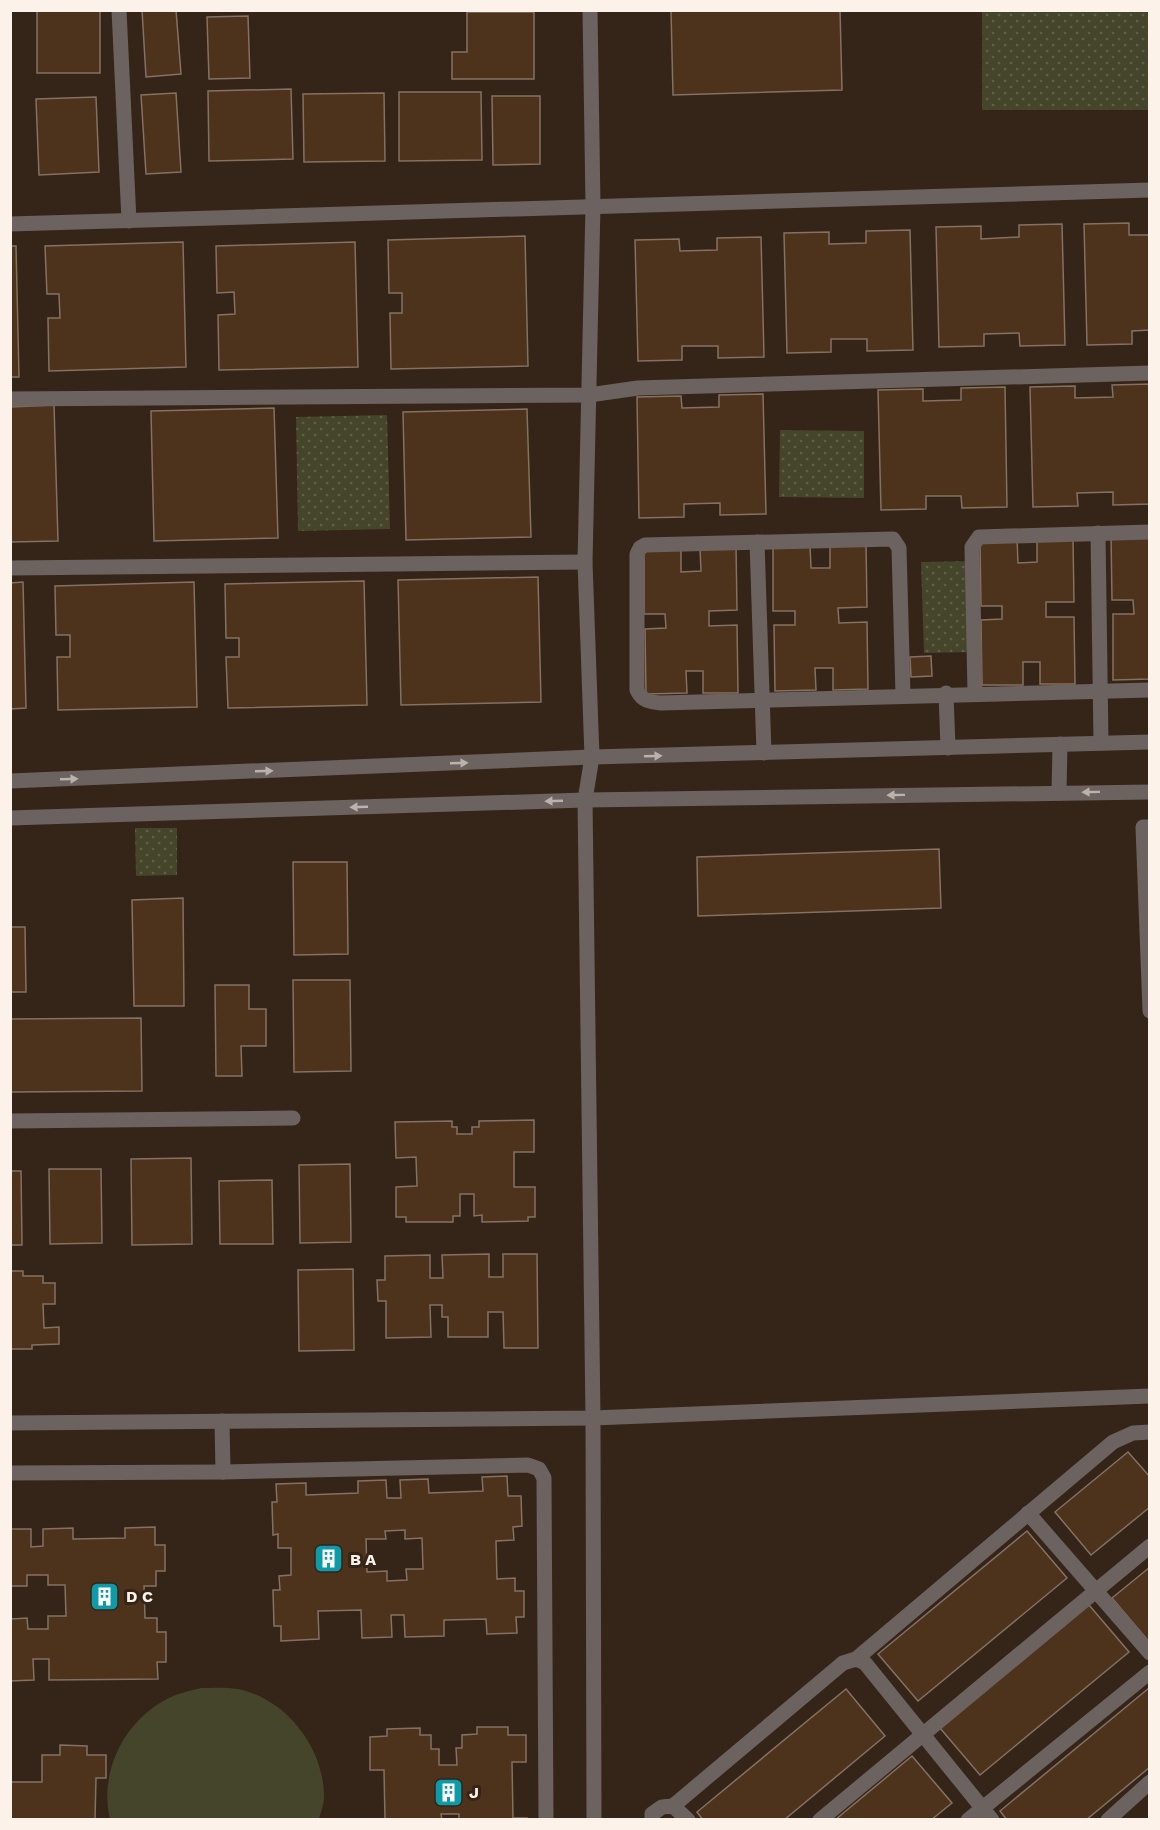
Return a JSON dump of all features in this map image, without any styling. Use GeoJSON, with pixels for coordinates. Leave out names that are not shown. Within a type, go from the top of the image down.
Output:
{"type":"FeatureCollection","features":[{"type":"Feature","properties":{"kind":"street"},"geometry":{"type":"LineString","coordinates":[[119,10],[129,221]]}},
{"type":"Feature","properties":{"kind":"street"},"geometry":{"type":"LineString","coordinates":[[590,10],[593,207],[585,562],[592,758],[585,800],[593,1418],[594,1820]]}},
{"type":"Feature","properties":{"kind":"street"},"geometry":{"type":"LineString","coordinates":[[10,225],[1149,190]]}},
{"type":"Feature","properties":{"kind":"street"},"geometry":{"type":"LineString","coordinates":[[10,399],[589,396],[638,388],[1149,373]]}},
{"type":"Feature","properties":{"kind":"street"},"geometry":{"type":"LineString","coordinates":[[975,693],[972,547],[979,537],[1149,532]]}},
{"type":"Feature","properties":{"kind":"street"},"geometry":{"type":"LineString","coordinates":[[1098,533],[1101,743]]}},
{"type":"Feature","properties":{"kind":"street"},"geometry":{"type":"LineString","coordinates":[[903,695],[897,543],[888,538],[645,545],[640,548],[637,554],[637,690],[640,697],[647,701],[661,703],[762,700],[903,695],[946,693],[1149,690]]}},
{"type":"Feature","properties":{"kind":"street"},"geometry":{"type":"LineString","coordinates":[[757,542],[764,753]]}},
{"type":"Feature","properties":{"kind":"street"},"geometry":{"type":"LineString","coordinates":[[10,568],[585,562]]}},
{"type":"Feature","properties":{"kind":"street"},"geometry":{"type":"LineString","coordinates":[[946,693],[948,748]]}},
{"type":"Feature","properties":{"kind":"street"},"geometry":{"type":"LineString","coordinates":[[10,781],[592,758],[1149,742]]}},
{"type":"Feature","properties":{"kind":"street"},"geometry":{"type":"LineString","coordinates":[[1059,793],[1060,744]]}},
{"type":"Feature","properties":{"kind":"street"},"geometry":{"type":"LineString","coordinates":[[10,818],[585,800],[1149,792]]}},
{"type":"Feature","properties":{"kind":"street"},"geometry":{"type":"LineString","coordinates":[[1149,827],[1143,827],[1149,1011]]}},
{"type":"Feature","properties":{"kind":"street"},"geometry":{"type":"LineString","coordinates":[[10,1121],[293,1118]]}},
{"type":"Feature","properties":{"kind":"street"},"geometry":{"type":"LineString","coordinates":[[10,1423],[593,1418],[1149,1396]]}},
{"type":"Feature","properties":{"kind":"street"},"geometry":{"type":"LineString","coordinates":[[222,1421],[223,1472]]}},
{"type":"Feature","properties":{"kind":"street"},"geometry":{"type":"LineString","coordinates":[[652,1820],[652,1814],[662,1807],[673,1806],[843,1663],[856,1659],[1113,1442],[1133,1433],[1149,1432]]}},
{"type":"Feature","properties":{"kind":"street"},"geometry":{"type":"LineString","coordinates":[[10,1473],[223,1472],[534,1466],[542,1473],[546,1820]]}},
{"type":"Feature","properties":{"kind":"street"},"geometry":{"type":"LineString","coordinates":[[1028,1513],[1149,1653]]}},
{"type":"Feature","properties":{"kind":"street"},"geometry":{"type":"LineString","coordinates":[[820,1820],[1149,1546]]}},
{"type":"Feature","properties":{"kind":"street"},"geometry":{"type":"LineString","coordinates":[[856,1659],[865,1663],[987,1814]]}},
{"type":"Feature","properties":{"kind":"street"},"geometry":{"type":"LineString","coordinates":[[968,1820],[987,1814],[1149,1672]]}},
{"type":"Feature","properties":{"kind":"street"},"geometry":{"type":"LineString","coordinates":[[1108,1820],[1149,1782]]}},
{"type":"Feature","properties":{"kind":"street"},"geometry":{"type":"LineString","coordinates":[[673,1806],[688,1820]]}},
{"type":"Feature","properties":{"kind":"green space"},"geometry":{"type":"Polygon","coordinates":[[[982,11],[1149,11],[1149,110],[982,110],[982,11]]]}},
{"type":"Feature","properties":{"kind":"green space"},"geometry":{"type":"Polygon","coordinates":[[[387,415],[390,529],[298,531],[296,417],[387,415]]]}},
{"type":"Feature","properties":{"kind":"green space"},"geometry":{"type":"Polygon","coordinates":[[[780,430],[864,431],[864,498],[779,497],[780,430]]]}},
{"type":"Feature","properties":{"kind":"green space"},"geometry":{"type":"Polygon","coordinates":[[[974,561],[976,652],[924,653],[921,562],[974,561]]]}},
{"type":"Feature","properties":{"kind":"green space"},"geometry":{"type":"Polygon","coordinates":[[[135,828],[177,828],[177,875],[136,876],[135,828]]]}},
{"type":"Feature","properties":{"kind":"green space"},"geometry":{"type":"Polygon","coordinates":[[[201,1688],[233,1688],[255,1694],[272,1703],[299,1728],[317,1760],[322,1778],[324,1800],[319,1819],[110,1819],[107,1802],[111,1767],[126,1736],[150,1710],[165,1700],[201,1688]]]}},
{"type":"Feature","properties":{"kind":"building"},"geometry":{"type":"Polygon","coordinates":[[[37,10],[100,10],[100,73],[37,73],[37,10]]]}},
{"type":"Feature","properties":{"kind":"building"},"geometry":{"type":"Polygon","coordinates":[[[142,10],[176,10],[181,74],[146,77],[142,10]]]}},
{"type":"Feature","properties":{"kind":"building"},"geometry":{"type":"Polygon","coordinates":[[[671,10],[840,10],[842,90],[673,95],[671,10]]]}},
{"type":"Feature","properties":{"kind":"building"},"geometry":{"type":"Polygon","coordinates":[[[467,12],[534,12],[534,79],[452,79],[452,52],[467,52],[467,12]]]}},
{"type":"Feature","properties":{"kind":"building"},"geometry":{"type":"Polygon","coordinates":[[[248,16],[250,78],[209,79],[207,17],[248,16]]]}},
{"type":"Feature","properties":{"kind":"building"},"geometry":{"type":"Polygon","coordinates":[[[291,89],[293,159],[209,161],[208,91],[291,89]]]}},
{"type":"Feature","properties":{"kind":"building"},"geometry":{"type":"Polygon","coordinates":[[[399,92],[481,92],[482,160],[399,161],[399,92]]]}},
{"type":"Feature","properties":{"kind":"building"},"geometry":{"type":"Polygon","coordinates":[[[176,93],[181,172],[146,174],[141,95],[176,93]]]}},
{"type":"Feature","properties":{"kind":"building"},"geometry":{"type":"Polygon","coordinates":[[[384,93],[385,161],[304,162],[303,94],[384,93]]]}},
{"type":"Feature","properties":{"kind":"building"},"geometry":{"type":"Polygon","coordinates":[[[492,96],[540,96],[540,164],[493,165],[492,96]]]}},
{"type":"Feature","properties":{"kind":"building"},"geometry":{"type":"Polygon","coordinates":[[[96,97],[99,172],[39,175],[36,99],[96,97]]]}},
{"type":"Feature","properties":{"kind":"building"},"geometry":{"type":"Polygon","coordinates":[[[1129,223],[1129,235],[1150,235],[1150,330],[1132,331],[1132,344],[1087,345],[1084,224],[1129,223]]]}},
{"type":"Feature","properties":{"kind":"building"},"geometry":{"type":"Polygon","coordinates":[[[1062,224],[1065,345],[1020,346],[1019,333],[984,334],[984,346],[939,347],[936,227],[981,226],[981,239],[1019,237],[1019,225],[1062,224]]]}},
{"type":"Feature","properties":{"kind":"building"},"geometry":{"type":"Polygon","coordinates":[[[910,230],[913,350],[867,351],[867,339],[831,339],[831,352],[787,353],[784,233],[829,232],[829,244],[866,243],[866,231],[910,230]]]}},
{"type":"Feature","properties":{"kind":"building"},"geometry":{"type":"Polygon","coordinates":[[[525,236],[528,366],[391,369],[390,313],[402,313],[402,293],[389,293],[388,240],[525,236]]]}},
{"type":"Feature","properties":{"kind":"building"},"geometry":{"type":"Polygon","coordinates":[[[761,237],[764,357],[718,358],[718,346],[682,346],[682,360],[638,361],[635,240],[679,239],[680,251],[717,250],[717,238],[761,237]]]}},
{"type":"Feature","properties":{"kind":"building"},"geometry":{"type":"Polygon","coordinates":[[[183,242],[186,367],[49,371],[48,318],[60,318],[59,294],[47,294],[45,246],[183,242]]]}},
{"type":"Feature","properties":{"kind":"building"},"geometry":{"type":"Polygon","coordinates":[[[355,242],[358,367],[219,370],[218,315],[235,314],[234,292],[217,293],[216,246],[355,242]]]}},
{"type":"Feature","properties":{"kind":"building"},"geometry":{"type":"Polygon","coordinates":[[[10,246],[16,246],[19,377],[10,377],[10,246]]]}},
{"type":"Feature","properties":{"kind":"building"},"geometry":{"type":"Polygon","coordinates":[[[1150,384],[1150,504],[1113,505],[1113,492],[1077,493],[1078,506],[1033,507],[1030,387],[1075,386],[1075,398],[1113,397],[1112,385],[1150,384]]]}},
{"type":"Feature","properties":{"kind":"building"},"geometry":{"type":"Polygon","coordinates":[[[1005,387],[1007,507],[962,508],[961,496],[926,496],[926,509],[881,510],[878,390],[923,389],[923,401],[961,400],[961,388],[1005,387]]]}},
{"type":"Feature","properties":{"kind":"building"},"geometry":{"type":"Polygon","coordinates":[[[763,394],[766,514],[720,515],[720,503],[684,504],[684,517],[639,518],[637,397],[681,396],[682,408],[719,407],[719,395],[763,394]]]}},
{"type":"Feature","properties":{"kind":"building"},"geometry":{"type":"Polygon","coordinates":[[[54,405],[58,541],[10,542],[10,407],[54,405]]]}},
{"type":"Feature","properties":{"kind":"building"},"geometry":{"type":"Polygon","coordinates":[[[274,408],[278,538],[154,541],[151,411],[274,408]]]}},
{"type":"Feature","properties":{"kind":"building"},"geometry":{"type":"Polygon","coordinates":[[[527,409],[531,537],[406,540],[403,412],[527,409]]]}},
{"type":"Feature","properties":{"kind":"building"},"geometry":{"type":"Polygon","coordinates":[[[1111,534],[1149,534],[1150,679],[1113,680],[1113,614],[1134,614],[1133,600],[1112,600],[1111,534]]]}},
{"type":"Feature","properties":{"kind":"building"},"geometry":{"type":"Polygon","coordinates":[[[1017,539],[1018,563],[1037,562],[1037,539],[1073,539],[1074,602],[1046,602],[1046,617],[1074,617],[1075,684],[1040,684],[1040,662],[1023,662],[1023,685],[982,685],[981,620],[1002,619],[1002,606],[981,606],[980,540],[1017,539]]]}},
{"type":"Feature","properties":{"kind":"building"},"geometry":{"type":"Polygon","coordinates":[[[830,544],[866,544],[867,607],[838,608],[839,623],[867,622],[868,689],[833,690],[833,668],[815,668],[816,690],[775,691],[774,625],[795,625],[795,611],[773,611],[773,545],[810,545],[811,568],[830,568],[830,544]]]}},
{"type":"Feature","properties":{"kind":"building"},"geometry":{"type":"Polygon","coordinates":[[[736,547],[737,610],[709,611],[709,626],[737,625],[738,693],[703,693],[703,671],[686,671],[687,693],[646,694],[645,629],[666,628],[665,614],[644,614],[644,549],[681,548],[681,572],[701,571],[700,548],[736,547]]]}},
{"type":"Feature","properties":{"kind":"building"},"geometry":{"type":"Polygon","coordinates":[[[538,577],[541,702],[401,705],[398,580],[538,577]]]}},
{"type":"Feature","properties":{"kind":"building"},"geometry":{"type":"Polygon","coordinates":[[[364,581],[367,705],[228,708],[226,657],[239,657],[239,638],[226,638],[225,584],[364,581]]]}},
{"type":"Feature","properties":{"kind":"building"},"geometry":{"type":"Polygon","coordinates":[[[23,582],[26,708],[10,709],[10,583],[23,582]]]}},
{"type":"Feature","properties":{"kind":"building"},"geometry":{"type":"Polygon","coordinates":[[[194,582],[197,707],[58,710],[57,657],[70,657],[70,635],[56,635],[55,586],[194,582]]]}},
{"type":"Feature","properties":{"kind":"building"},"geometry":{"type":"Polygon","coordinates":[[[931,656],[932,676],[911,677],[910,657],[931,656]]]}},
{"type":"Feature","properties":{"kind":"building"},"geometry":{"type":"Polygon","coordinates":[[[939,849],[941,908],[698,916],[697,857],[939,849]]]}},
{"type":"Feature","properties":{"kind":"building"},"geometry":{"type":"Polygon","coordinates":[[[293,862],[347,862],[348,954],[294,955],[293,862]]]}},
{"type":"Feature","properties":{"kind":"building"},"geometry":{"type":"Polygon","coordinates":[[[183,898],[184,1006],[134,1006],[132,900],[183,898]]]}},
{"type":"Feature","properties":{"kind":"building"},"geometry":{"type":"Polygon","coordinates":[[[10,927],[25,927],[26,992],[10,992],[10,927]]]}},
{"type":"Feature","properties":{"kind":"building"},"geometry":{"type":"Polygon","coordinates":[[[293,980],[350,980],[351,1071],[294,1072],[293,980]]]}},
{"type":"Feature","properties":{"kind":"building"},"geometry":{"type":"Polygon","coordinates":[[[215,985],[249,985],[249,1009],[266,1009],[266,1046],[241,1046],[242,1076],[216,1076],[215,985]]]}},
{"type":"Feature","properties":{"kind":"building"},"geometry":{"type":"Polygon","coordinates":[[[141,1018],[142,1091],[10,1092],[10,1019],[141,1018]]]}},
{"type":"Feature","properties":{"kind":"building"},"geometry":{"type":"Polygon","coordinates":[[[534,1120],[534,1152],[514,1152],[514,1187],[535,1187],[535,1217],[528,1217],[528,1221],[482,1222],[482,1215],[474,1216],[474,1194],[460,1194],[460,1216],[453,1216],[453,1222],[406,1222],[406,1217],[396,1217],[396,1187],[417,1186],[416,1157],[396,1158],[395,1122],[452,1121],[452,1127],[457,1127],[457,1134],[472,1134],[472,1127],[479,1127],[479,1121],[534,1120]]]}},
{"type":"Feature","properties":{"kind":"building"},"geometry":{"type":"Polygon","coordinates":[[[191,1158],[192,1244],[132,1245],[131,1159],[191,1158]]]}},
{"type":"Feature","properties":{"kind":"building"},"geometry":{"type":"Polygon","coordinates":[[[350,1164],[351,1242],[300,1243],[299,1165],[350,1164]]]}},
{"type":"Feature","properties":{"kind":"building"},"geometry":{"type":"Polygon","coordinates":[[[49,1169],[101,1169],[102,1243],[50,1244],[49,1169]]]}},
{"type":"Feature","properties":{"kind":"building"},"geometry":{"type":"Polygon","coordinates":[[[10,1171],[21,1171],[22,1245],[10,1245],[10,1171]]]}},
{"type":"Feature","properties":{"kind":"building"},"geometry":{"type":"Polygon","coordinates":[[[272,1180],[273,1244],[220,1244],[219,1181],[272,1180]]]}},
{"type":"Feature","properties":{"kind":"building"},"geometry":{"type":"Polygon","coordinates":[[[489,1254],[489,1277],[503,1277],[503,1254],[537,1254],[538,1348],[504,1348],[503,1312],[488,1312],[488,1337],[448,1337],[448,1317],[442,1317],[442,1305],[430,1305],[431,1337],[386,1338],[386,1301],[378,1301],[377,1280],[385,1280],[385,1256],[430,1255],[430,1278],[443,1278],[442,1255],[489,1254]]]}},
{"type":"Feature","properties":{"kind":"building"},"geometry":{"type":"Polygon","coordinates":[[[353,1269],[354,1350],[299,1351],[298,1270],[353,1269]]]}},
{"type":"Feature","properties":{"kind":"building"},"geometry":{"type":"Polygon","coordinates":[[[10,1271],[23,1271],[23,1276],[43,1276],[43,1283],[55,1283],[55,1304],[43,1304],[44,1328],[59,1327],[59,1344],[32,1345],[32,1349],[11,1349],[10,1356],[10,1271]]]}},
{"type":"Feature","properties":{"kind":"building"},"geometry":{"type":"Polygon","coordinates":[[[1128,1452],[1150,1477],[1150,1507],[1091,1555],[1055,1512],[1128,1452]]]}},
{"type":"Feature","properties":{"kind":"building","name":"B A"},"geometry":{"type":"Polygon","coordinates":[[[507,1476],[508,1496],[521,1496],[522,1526],[513,1527],[514,1540],[496,1541],[497,1579],[515,1578],[515,1591],[524,1591],[524,1617],[516,1617],[517,1633],[487,1634],[486,1619],[444,1620],[444,1636],[405,1637],[404,1615],[391,1615],[392,1637],[362,1638],[361,1610],[318,1611],[319,1639],[281,1641],[281,1626],[274,1626],[273,1590],[280,1590],[279,1576],[291,1575],[291,1548],[278,1548],[278,1534],[273,1535],[272,1502],[277,1502],[276,1484],[306,1483],[306,1495],[358,1493],[358,1481],[386,1480],[387,1498],[401,1498],[400,1480],[428,1479],[429,1493],[483,1491],[482,1477],[507,1476]],[[405,1530],[385,1531],[386,1539],[366,1539],[367,1572],[387,1571],[387,1581],[407,1580],[406,1569],[423,1569],[422,1538],[405,1539],[405,1530]]]}},
{"type":"Feature","properties":{"kind":"building","name":"D C"},"geometry":{"type":"Polygon","coordinates":[[[155,1527],[155,1545],[165,1545],[165,1571],[156,1571],[156,1586],[144,1586],[145,1618],[157,1618],[157,1632],[166,1632],[166,1662],[157,1662],[158,1679],[49,1680],[49,1659],[33,1659],[34,1680],[10,1681],[10,1606],[11,1619],[27,1618],[28,1629],[48,1629],[48,1616],[66,1616],[65,1585],[48,1585],[48,1575],[27,1575],[27,1586],[10,1586],[10,1529],[31,1529],[31,1547],[43,1546],[43,1529],[73,1528],[73,1539],[125,1538],[125,1528],[155,1527]]]}},
{"type":"Feature","properties":{"kind":"building"},"geometry":{"type":"Polygon","coordinates":[[[1027,1531],[1067,1578],[918,1701],[878,1654],[1027,1531]]]}},
{"type":"Feature","properties":{"kind":"building"},"geometry":{"type":"Polygon","coordinates":[[[1150,1567],[1150,1643],[1112,1598],[1150,1567]]]}},
{"type":"Feature","properties":{"kind":"building"},"geometry":{"type":"Polygon","coordinates":[[[1089,1605],[1129,1652],[980,1775],[940,1728],[1089,1605]]]}},
{"type":"Feature","properties":{"kind":"building"},"geometry":{"type":"Polygon","coordinates":[[[1149,1688],[1150,1767],[1086,1820],[1007,1820],[1000,1811],[1149,1688]]]}},
{"type":"Feature","properties":{"kind":"building"},"geometry":{"type":"Polygon","coordinates":[[[846,1689],[885,1736],[784,1820],[703,1820],[697,1812],[846,1689]]]}},
{"type":"Feature","properties":{"kind":"building","name":"J"},"geometry":{"type":"Polygon","coordinates":[[[477,1727],[508,1727],[508,1735],[526,1735],[526,1762],[512,1762],[513,1818],[527,1818],[527,1820],[459,1820],[459,1814],[441,1814],[442,1820],[371,1820],[385,1819],[384,1770],[370,1770],[370,1737],[387,1736],[387,1729],[420,1728],[420,1735],[431,1735],[431,1749],[439,1749],[439,1765],[457,1765],[456,1748],[462,1748],[462,1735],[477,1734],[477,1727]]]}},
{"type":"Feature","properties":{"kind":"building"},"geometry":{"type":"Polygon","coordinates":[[[60,1745],[87,1746],[87,1755],[106,1755],[106,1778],[96,1778],[95,1820],[10,1820],[10,1755],[11,1782],[42,1782],[42,1755],[60,1755],[60,1745]]]}},
{"type":"Feature","properties":{"kind":"building"},"geometry":{"type":"Polygon","coordinates":[[[912,1756],[952,1803],[931,1820],[835,1820],[912,1756]]]}},
{"type":"Feature","properties":{"kind":"place","name":"B A"},"geometry":{"type":"Point","coordinates":[329,1559]}},
{"type":"Feature","properties":{"kind":"place","name":"D C"},"geometry":{"type":"Point","coordinates":[105,1596]}},
{"type":"Feature","properties":{"kind":"place","name":"J"},"geometry":{"type":"Point","coordinates":[448,1792]}}]}
